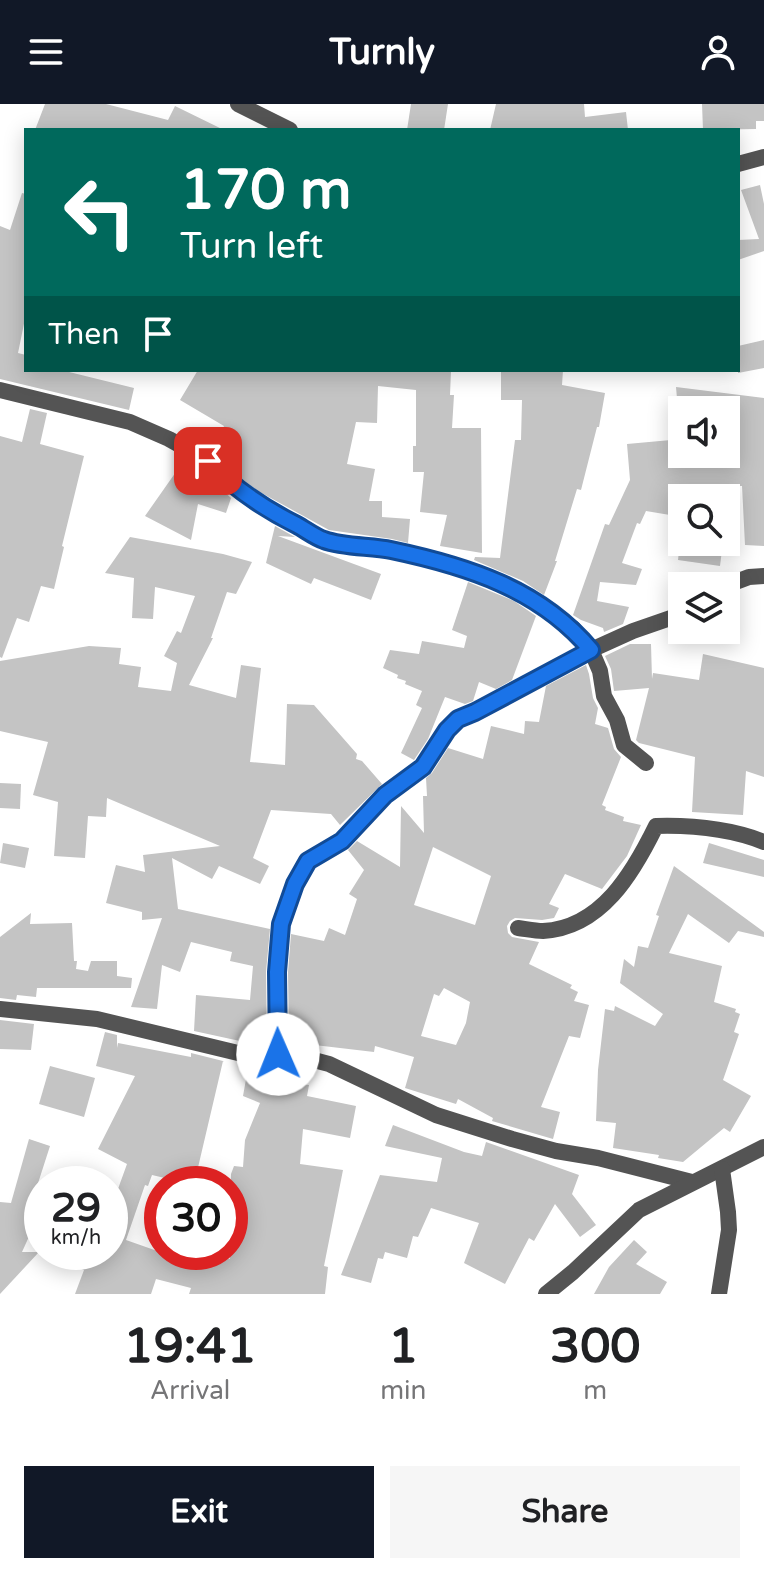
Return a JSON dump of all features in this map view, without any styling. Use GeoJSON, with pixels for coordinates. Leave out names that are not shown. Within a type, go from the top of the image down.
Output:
{"type":"FeatureCollection","features":[{"type":"Feature","properties":{"kind":"street"},"geometry":{"type":"LineString","coordinates":[[238,104],[286,128]]}},
{"type":"Feature","properties":{"kind":"street"},"geometry":{"type":"LineString","coordinates":[[740,163],[764,157]]}},
{"type":"Feature","properties":{"kind":"street"},"geometry":{"type":"LineString","coordinates":[[0,390],[130,422],[169,439],[208,461],[252,500],[325,541],[391,550],[467,570],[519,591],[573,628],[591,650],[600,671],[604,696],[617,720],[624,745],[646,763]]}},
{"type":"Feature","properties":{"kind":"street"},"geometry":{"type":"LineString","coordinates":[[740,580],[764,576]]}},
{"type":"Feature","properties":{"kind":"street"},"geometry":{"type":"LineString","coordinates":[[278,1054],[277,972],[281,924],[295,884],[308,861],[342,841],[385,795],[423,767],[447,730],[458,719],[591,650],[668,619]]}},
{"type":"Feature","properties":{"kind":"street"},"geometry":{"type":"LineString","coordinates":[[518,928],[541,931],[558,929],[593,914],[625,880],[643,854],[656,826],[696,827],[764,842]]}},
{"type":"Feature","properties":{"kind":"street"},"geometry":{"type":"LineString","coordinates":[[0,1009],[97,1019],[238,1053],[310,1059],[329,1064],[436,1115],[556,1151],[598,1158],[692,1182]]}},
{"type":"Feature","properties":{"kind":"street"},"geometry":{"type":"LineString","coordinates":[[546,1294],[639,1210],[764,1147]]}},
{"type":"Feature","properties":{"kind":"street"},"geometry":{"type":"LineString","coordinates":[[719,1294],[729,1230],[722,1169]]}},
{"type":"Feature","properties":{"kind":"building"},"geometry":{"type":"Polygon","coordinates":[[[45,104],[106,104],[168,120],[175,106],[220,128],[36,128],[45,104]]]}},
{"type":"Feature","properties":{"kind":"building"},"geometry":{"type":"Polygon","coordinates":[[[411,104],[448,104],[444,128],[407,128],[411,104]]]}},
{"type":"Feature","properties":{"kind":"building"},"geometry":{"type":"Polygon","coordinates":[[[496,104],[584,104],[585,117],[626,112],[628,128],[490,128],[496,104]]]}},
{"type":"Feature","properties":{"kind":"building"},"geometry":{"type":"Polygon","coordinates":[[[702,104],[764,104],[764,121],[756,121],[756,129],[703,128],[702,104]]]}},
{"type":"Feature","properties":{"kind":"building"},"geometry":{"type":"Polygon","coordinates":[[[760,185],[764,204],[764,251],[740,259],[740,240],[759,239],[741,190],[760,185]]]}},
{"type":"Feature","properties":{"kind":"building"},"geometry":{"type":"Polygon","coordinates":[[[24,194],[24,324],[18,353],[24,354],[24,372],[69,372],[134,388],[129,410],[0,379],[0,226],[10,230],[24,194]]]}},
{"type":"Feature","properties":{"kind":"building"},"geometry":{"type":"Polygon","coordinates":[[[764,340],[764,368],[738,373],[740,346],[764,340]]]}},
{"type":"Feature","properties":{"kind":"building"},"geometry":{"type":"Polygon","coordinates":[[[197,372],[451,372],[450,395],[454,395],[452,428],[481,428],[482,553],[440,546],[447,515],[420,512],[424,472],[413,472],[416,390],[378,386],[377,423],[356,422],[347,464],[375,469],[369,501],[382,501],[382,517],[410,519],[408,543],[329,530],[258,491],[234,473],[213,451],[224,426],[180,400],[197,372]]]}},
{"type":"Feature","properties":{"kind":"building"},"geometry":{"type":"Polygon","coordinates":[[[501,372],[563,372],[562,385],[605,393],[581,490],[577,489],[544,595],[523,581],[474,560],[475,557],[500,558],[515,440],[521,440],[522,400],[501,400],[501,372]]]}},
{"type":"Feature","properties":{"kind":"building"},"geometry":{"type":"Polygon","coordinates":[[[676,387],[764,398],[764,546],[745,545],[740,484],[668,484],[668,515],[646,511],[640,524],[637,523],[622,563],[642,569],[636,585],[600,582],[597,601],[629,607],[623,624],[604,632],[603,628],[573,615],[605,524],[609,525],[630,480],[627,444],[668,440],[668,468],[740,468],[740,396],[677,396],[676,387]]]}},
{"type":"Feature","properties":{"kind":"building"},"geometry":{"type":"Polygon","coordinates":[[[30,409],[47,413],[40,444],[84,456],[54,589],[41,586],[29,622],[17,618],[2,658],[0,436],[22,442],[30,409]]]}},
{"type":"Feature","properties":{"kind":"building"},"geometry":{"type":"Polygon","coordinates":[[[178,469],[192,479],[199,469],[231,498],[226,513],[198,504],[191,540],[145,516],[178,469]]]}},
{"type":"Feature","properties":{"kind":"building"},"geometry":{"type":"Polygon","coordinates":[[[275,526],[295,537],[278,536],[381,574],[371,600],[314,578],[311,584],[266,563],[275,526]]]}},
{"type":"Feature","properties":{"kind":"building"},"geometry":{"type":"Polygon","coordinates":[[[130,537],[252,562],[236,594],[227,592],[213,638],[189,685],[236,698],[241,665],[261,668],[250,762],[285,765],[287,704],[314,705],[357,754],[356,759],[362,761],[382,784],[340,825],[331,814],[271,810],[253,858],[269,866],[260,884],[219,866],[212,879],[172,858],[178,909],[270,929],[266,972],[267,1039],[264,1039],[263,1046],[194,1031],[196,995],[250,1000],[253,966],[230,961],[232,952],[191,942],[180,972],[162,965],[157,1009],[131,1007],[162,918],[142,920],[142,912],[106,903],[116,865],[145,872],[143,855],[220,846],[107,798],[106,817],[88,816],[85,858],[54,856],[58,802],[33,795],[48,742],[0,731],[0,661],[89,646],[121,648],[119,664],[141,667],[138,687],[171,691],[177,663],[164,656],[177,631],[181,633],[195,596],[155,587],[153,619],[132,618],[134,578],[105,573],[130,537]]]}},
{"type":"Feature","properties":{"kind":"building"},"geometry":{"type":"Polygon","coordinates":[[[678,556],[721,556],[720,566],[678,560],[678,556]]]}},
{"type":"Feature","properties":{"kind":"building"},"geometry":{"type":"Polygon","coordinates":[[[468,582],[514,601],[536,616],[512,680],[496,689],[479,682],[473,701],[465,704],[445,697],[428,739],[414,760],[401,753],[422,708],[416,705],[422,691],[405,684],[406,681],[397,678],[398,675],[383,668],[390,650],[419,654],[422,641],[464,648],[467,636],[452,630],[468,582]]]}},
{"type":"Feature","properties":{"kind":"building"},"geometry":{"type":"Polygon","coordinates":[[[630,644],[651,644],[652,679],[653,673],[699,680],[703,654],[764,668],[764,777],[746,771],[743,815],[692,812],[695,757],[636,740],[649,688],[614,691],[611,669],[605,656],[630,644]]]}},
{"type":"Feature","properties":{"kind":"building"},"geometry":{"type":"Polygon","coordinates":[[[586,665],[598,708],[595,724],[608,728],[614,749],[621,757],[602,805],[606,807],[605,810],[624,817],[623,821],[641,825],[627,856],[602,889],[565,874],[549,904],[559,908],[554,918],[515,918],[507,926],[512,937],[539,942],[529,964],[572,985],[570,988],[578,992],[574,1001],[589,1005],[580,1038],[569,1036],[541,1107],[560,1112],[553,1139],[492,1121],[493,1118],[458,1099],[456,1104],[405,1088],[414,1057],[375,1046],[374,1052],[289,1042],[291,934],[324,941],[329,928],[345,935],[357,899],[349,894],[364,870],[348,850],[357,841],[400,867],[401,806],[424,833],[426,778],[448,748],[483,759],[491,726],[524,734],[525,721],[539,722],[546,686],[586,665]],[[433,847],[414,905],[475,925],[491,876],[433,847]],[[444,988],[439,996],[434,994],[421,1036],[456,1045],[466,1023],[470,1002],[444,988]]]}},
{"type":"Feature","properties":{"kind":"building"},"geometry":{"type":"Polygon","coordinates":[[[0,783],[21,784],[20,809],[0,808],[0,783]]]}},
{"type":"Feature","properties":{"kind":"building"},"geometry":{"type":"Polygon","coordinates":[[[3,843],[29,848],[25,868],[0,863],[3,843]]]}},
{"type":"Feature","properties":{"kind":"building"},"geometry":{"type":"Polygon","coordinates":[[[709,843],[764,860],[764,877],[703,863],[709,843]]]}},
{"type":"Feature","properties":{"kind":"building"},"geometry":{"type":"Polygon","coordinates":[[[674,866],[764,932],[764,937],[738,931],[729,943],[688,914],[669,953],[722,966],[714,1002],[736,1009],[735,1012],[740,1014],[734,1032],[739,1034],[723,1080],[751,1096],[730,1132],[724,1128],[683,1162],[613,1148],[616,1123],[596,1121],[605,1009],[614,1011],[615,1006],[655,1026],[663,1014],[620,983],[624,959],[634,967],[638,946],[648,948],[674,866]]]}},
{"type":"Feature","properties":{"kind":"building"},"geometry":{"type":"Polygon","coordinates":[[[31,913],[30,924],[72,923],[76,969],[88,971],[91,961],[117,961],[117,976],[132,978],[131,988],[37,988],[36,997],[17,995],[16,1000],[0,998],[0,937],[31,913]]]}},
{"type":"Feature","properties":{"kind":"building"},"geometry":{"type":"Polygon","coordinates":[[[0,1020],[34,1024],[31,1050],[0,1049],[0,1020]]]}},
{"type":"Feature","properties":{"kind":"building"},"geometry":{"type":"Polygon","coordinates":[[[105,1032],[117,1035],[117,1048],[118,1043],[191,1057],[191,1053],[223,1061],[198,1166],[144,1166],[144,1188],[128,1234],[128,1166],[98,1149],[135,1076],[96,1066],[105,1032]]]}},
{"type":"Feature","properties":{"kind":"building"},"geometry":{"type":"Polygon","coordinates":[[[50,1066],[95,1078],[84,1117],[39,1104],[50,1066]]]}},
{"type":"Feature","properties":{"kind":"building"},"geometry":{"type":"Polygon","coordinates":[[[248,1068],[284,1082],[309,1085],[307,1096],[356,1106],[350,1138],[303,1129],[300,1164],[343,1170],[324,1266],[328,1267],[325,1294],[189,1294],[191,1288],[156,1279],[151,1294],[75,1294],[84,1270],[128,1270],[128,1241],[144,1246],[144,1270],[248,1270],[248,1166],[243,1166],[245,1140],[260,1103],[243,1096],[248,1068]]]}},
{"type":"Feature","properties":{"kind":"building"},"geometry":{"type":"Polygon","coordinates":[[[393,1125],[482,1156],[486,1142],[579,1175],[572,1194],[596,1225],[580,1237],[555,1204],[534,1241],[529,1238],[505,1284],[464,1263],[479,1223],[431,1208],[418,1237],[413,1236],[407,1258],[385,1252],[383,1259],[378,1258],[371,1283],[341,1275],[380,1175],[437,1182],[442,1158],[385,1146],[393,1125]]]}},
{"type":"Feature","properties":{"kind":"building"},"geometry":{"type":"Polygon","coordinates":[[[29,1139],[50,1146],[44,1166],[24,1166],[24,1268],[0,1294],[0,1202],[11,1203],[29,1139]]]}},
{"type":"Feature","properties":{"kind":"building"},"geometry":{"type":"Polygon","coordinates":[[[634,1240],[647,1252],[636,1264],[667,1282],[660,1294],[594,1294],[609,1267],[634,1240]]]}},
{"type":"Feature","properties":{"kind":"route"},"geometry":{"type":"LineString","coordinates":[[208,461],[252,500],[325,541],[391,550],[478,573],[519,591],[573,628],[591,650],[458,719],[447,730],[423,767],[385,795],[342,841],[308,861],[295,884],[281,924],[277,972],[278,1054]]}}]}
